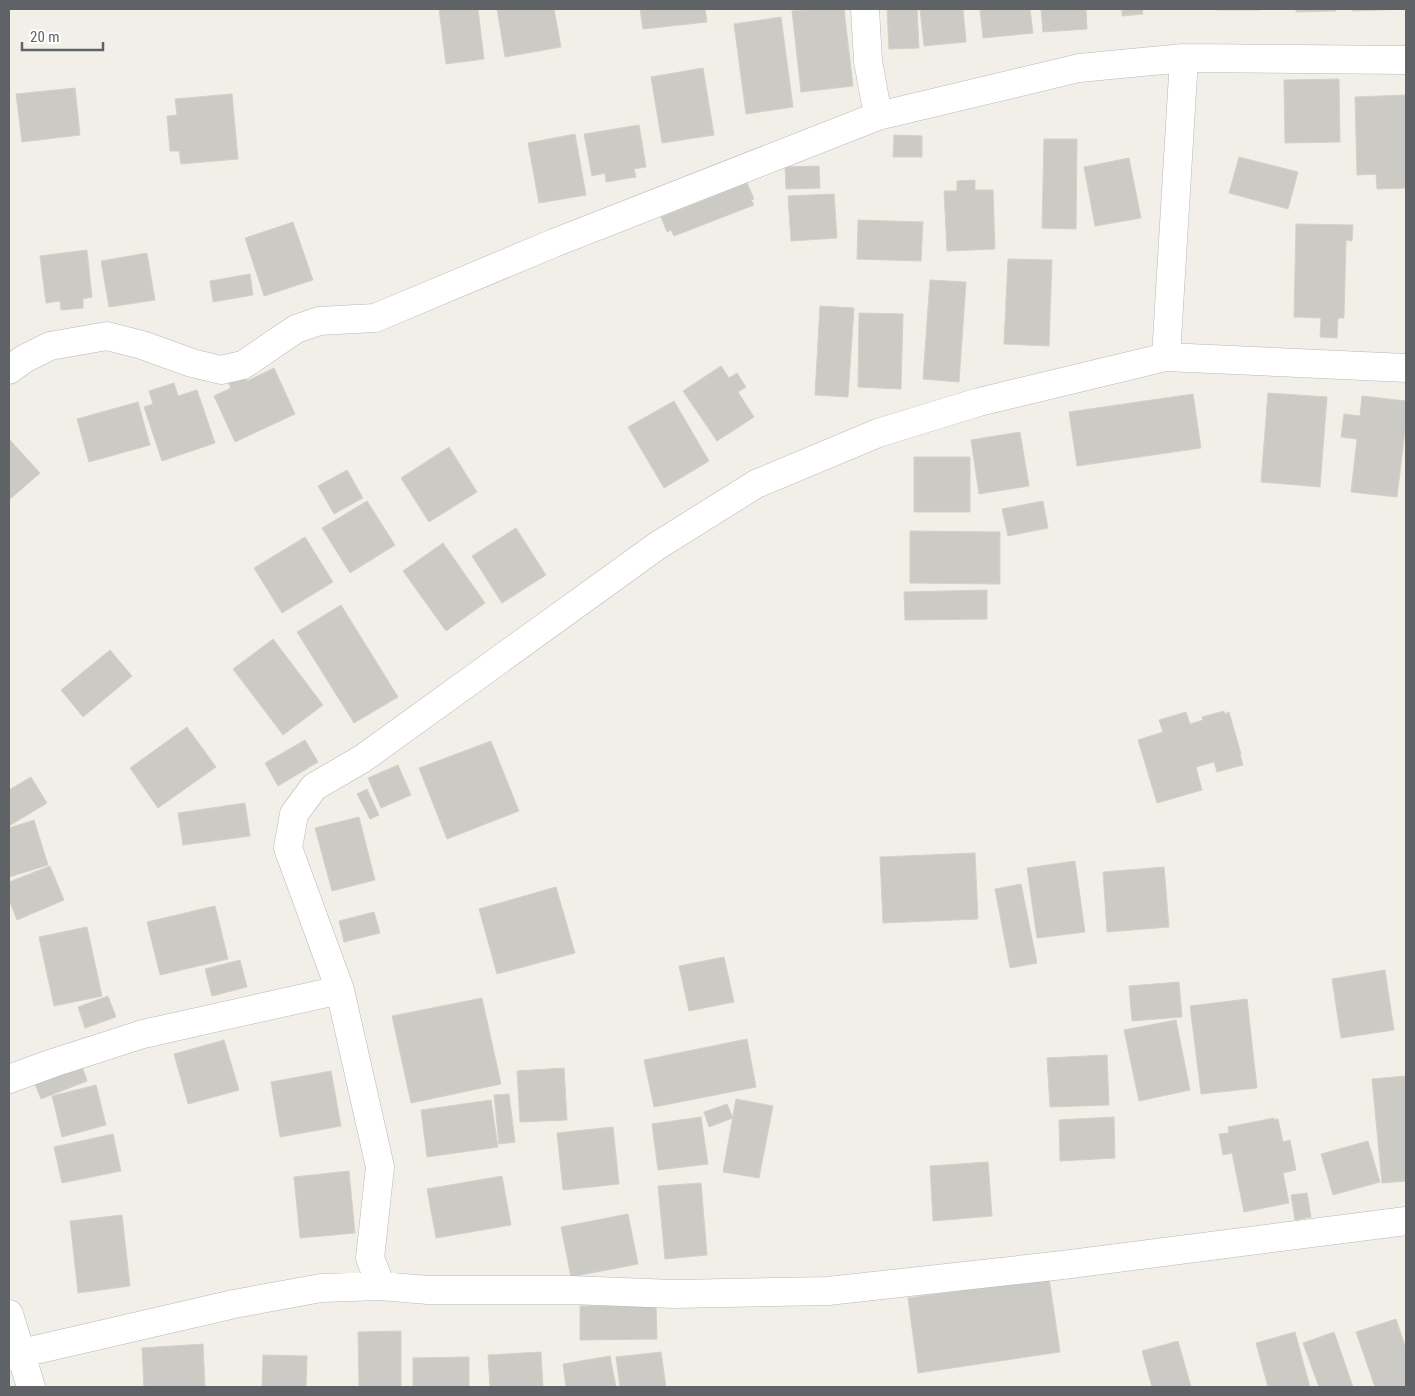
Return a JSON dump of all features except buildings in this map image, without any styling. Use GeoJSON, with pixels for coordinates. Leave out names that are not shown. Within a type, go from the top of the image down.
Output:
{"type":"FeatureCollection","features":[{"type":"Feature","properties":{"kind":"street"},"geometry":{"type":"LineString","coordinates":[[865,9],[868,61],[878,116]]}},
{"type":"Feature","properties":{"kind":"street"},"geometry":{"type":"LineString","coordinates":[[1166,357],[1184,58]]}},
{"type":"Feature","properties":{"kind":"street"},"geometry":{"type":"LineString","coordinates":[[9,370],[24,359],[50,346],[107,336],[142,345],[192,363],[221,370],[243,365],[296,329],[319,321],[375,318],[554,243],[878,116],[1079,68],[1184,58],[1406,60]]}},
{"type":"Feature","properties":{"kind":"street"},"geometry":{"type":"LineString","coordinates":[[381,1286],[370,1258],[377,1211],[380,1167],[340,990],[288,848],[294,814],[314,787],[362,759],[656,546],[756,484],[878,433],[979,402],[1166,357],[1406,368]]}},
{"type":"Feature","properties":{"kind":"street"},"geometry":{"type":"LineString","coordinates":[[9,1080],[52,1063],[142,1034],[340,990]]}},
{"type":"Feature","properties":{"kind":"street"},"geometry":{"type":"LineString","coordinates":[[15,1355],[234,1304],[321,1288],[381,1286],[428,1290],[572,1290],[674,1294],[828,1290],[1063,1265],[1406,1221]]}},
{"type":"Feature","properties":{"kind":"street"},"geometry":{"type":"LineString","coordinates":[[9,1314],[15,1355],[31,1387]]}}]}
